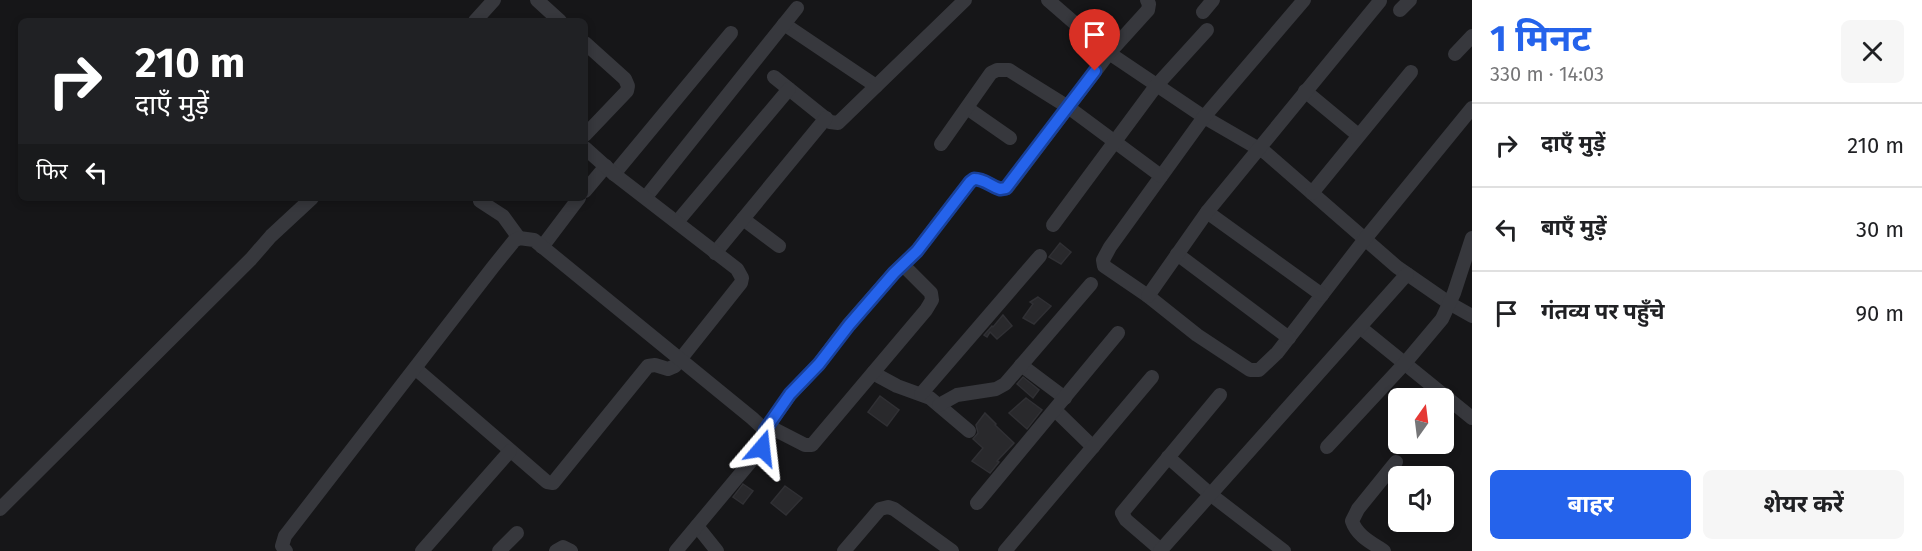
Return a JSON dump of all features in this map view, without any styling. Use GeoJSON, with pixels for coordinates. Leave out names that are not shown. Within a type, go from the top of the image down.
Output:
{"type":"FeatureCollection","features":[{"type":"Feature","properties":{"kind":"street"},"geometry":{"type":"LineString","coordinates":[[478,18],[494,0]]}},
{"type":"Feature","properties":{"kind":"street"},"geometry":{"type":"LineString","coordinates":[[537,0],[553,18]]}},
{"type":"Feature","properties":{"kind":"street"},"geometry":{"type":"LineString","coordinates":[[774,77],[830,122],[838,123],[965,0]]}},
{"type":"Feature","properties":{"kind":"street"},"geometry":{"type":"LineString","coordinates":[[1048,0],[1109,53],[1204,117],[1258,148],[1407,274],[1472,316]]}},
{"type":"Feature","properties":{"kind":"street"},"geometry":{"type":"LineString","coordinates":[[676,551],[762,448],[766,428],[790,394],[819,364],[849,325],[940,224],[974,179],[986,181],[1000,189],[1006,188],[1109,53],[1148,10],[1147,0]]}},
{"type":"Feature","properties":{"kind":"street"},"geometry":{"type":"LineString","coordinates":[[1203,12],[1213,0]]}},
{"type":"Feature","properties":{"kind":"street"},"geometry":{"type":"LineString","coordinates":[[1304,0],[1204,117],[1103,260],[1104,266],[1148,296],[1197,335],[1250,370],[1258,370],[1266,364],[1289,338],[1365,239],[1472,108]]}},
{"type":"Feature","properties":{"kind":"street"},"geometry":{"type":"LineString","coordinates":[[1148,296],[1207,212],[1380,1]]}},
{"type":"Feature","properties":{"kind":"street"},"geometry":{"type":"LineString","coordinates":[[646,197],[797,8]]}},
{"type":"Feature","properties":{"kind":"street"},"geometry":{"type":"LineString","coordinates":[[784,24],[876,86]]}},
{"type":"Feature","properties":{"kind":"street"},"geometry":{"type":"LineString","coordinates":[[1053,225],[1156,86],[1207,30]]}},
{"type":"Feature","properties":{"kind":"street"},"geometry":{"type":"LineString","coordinates":[[588,188],[610,170],[731,33]]}},
{"type":"Feature","properties":{"kind":"street"},"geometry":{"type":"LineString","coordinates":[[1455,54],[1472,36]]}},
{"type":"Feature","properties":{"kind":"street"},"geometry":{"type":"LineString","coordinates":[[588,50],[625,80],[628,86],[627,91],[588,132]]}},
{"type":"Feature","properties":{"kind":"street"},"geometry":{"type":"LineString","coordinates":[[941,144],[991,73],[997,70],[1009,70],[1068,107],[1161,176]]}},
{"type":"Feature","properties":{"kind":"street"},"geometry":{"type":"LineString","coordinates":[[1312,193],[1411,72]]}},
{"type":"Feature","properties":{"kind":"street"},"geometry":{"type":"LineString","coordinates":[[677,222],[789,89]]}},
{"type":"Feature","properties":{"kind":"street"},"geometry":{"type":"LineString","coordinates":[[1305,91],[1358,135]]}},
{"type":"Feature","properties":{"kind":"street"},"geometry":{"type":"LineString","coordinates":[[967,108],[1010,138]]}},
{"type":"Feature","properties":{"kind":"street"},"geometry":{"type":"LineString","coordinates":[[715,253],[826,118]]}},
{"type":"Feature","properties":{"kind":"street"},"geometry":{"type":"LineString","coordinates":[[416,369],[547,482],[553,483],[648,366],[655,365],[671,369],[741,283],[740,273],[588,151]]}},
{"type":"Feature","properties":{"kind":"street"},"geometry":{"type":"LineString","coordinates":[[0,509],[251,259],[271,236],[309,201]]}},
{"type":"Feature","properties":{"kind":"street"},"geometry":{"type":"LineString","coordinates":[[480,201],[503,216],[519,238]]}},
{"type":"Feature","properties":{"kind":"street"},"geometry":{"type":"LineString","coordinates":[[542,247],[577,201]]}},
{"type":"Feature","properties":{"kind":"street"},"geometry":{"type":"LineString","coordinates":[[1207,212],[1322,295]]}},
{"type":"Feature","properties":{"kind":"street"},"geometry":{"type":"LineString","coordinates":[[743,219],[779,246]]}},
{"type":"Feature","properties":{"kind":"street"},"geometry":{"type":"LineString","coordinates":[[286,551],[282,546],[285,536],[493,267],[519,238],[534,240],[679,360],[766,428],[810,446],[926,310],[932,300],[931,293],[903,265]]}},
{"type":"Feature","properties":{"kind":"street"},"geometry":{"type":"LineString","coordinates":[[1327,447],[1405,363],[1442,319],[1472,238]]}},
{"type":"Feature","properties":{"kind":"street"},"geometry":{"type":"LineString","coordinates":[[1177,254],[1289,338]]}},
{"type":"Feature","properties":{"kind":"street"},"geometry":{"type":"LineString","coordinates":[[921,394],[1040,256]]}},
{"type":"Feature","properties":{"kind":"street"},"geometry":{"type":"LineString","coordinates":[[1220,395],[1122,513],[1126,520],[1161,551],[1407,274]]}},
{"type":"Feature","properties":{"kind":"street"},"geometry":{"type":"LineString","coordinates":[[939,405],[957,395],[1000,387],[1091,284]]}},
{"type":"Feature","properties":{"kind":"street"},"geometry":{"type":"LineString","coordinates":[[1361,328],[1472,418]]}},
{"type":"Feature","properties":{"kind":"street"},"geometry":{"type":"LineString","coordinates":[[977,503],[1118,333]]}},
{"type":"Feature","properties":{"kind":"street"},"geometry":{"type":"LineString","coordinates":[[1021,365],[1065,398]]}},
{"type":"Feature","properties":{"kind":"street"},"geometry":{"type":"LineString","coordinates":[[873,373],[897,386],[921,394],[939,405],[969,431]]}},
{"type":"Feature","properties":{"kind":"street"},"geometry":{"type":"LineString","coordinates":[[1005,551],[1152,376]]}},
{"type":"Feature","properties":{"kind":"street"},"geometry":{"type":"LineString","coordinates":[[1055,410],[1094,447]]}},
{"type":"Feature","properties":{"kind":"street"},"geometry":{"type":"LineString","coordinates":[[422,551],[510,451]]}},
{"type":"Feature","properties":{"kind":"street"},"geometry":{"type":"LineString","coordinates":[[1168,457],[1210,494],[1284,551]]}},
{"type":"Feature","properties":{"kind":"street"},"geometry":{"type":"LineString","coordinates":[[1384,551],[1362,536],[1354,528],[1352,521],[1358,509],[1396,462]]}},
{"type":"Feature","properties":{"kind":"street"},"geometry":{"type":"LineString","coordinates":[[844,551],[880,509],[888,507],[899,512],[952,551]]}},
{"type":"Feature","properties":{"kind":"street"},"geometry":{"type":"LineString","coordinates":[[697,526],[717,551]]}},
{"type":"Feature","properties":{"kind":"street"},"geometry":{"type":"LineString","coordinates":[[500,551],[517,532]]}},
{"type":"Feature","properties":{"kind":"street"},"geometry":{"type":"LineString","coordinates":[[556,551],[563,547],[571,551]]}},
{"type":"Feature","properties":{"kind":"building"},"geometry":{"type":"Polygon","coordinates":[[[1060,243],[1071,252],[1061,264],[1049,257],[1060,243]]]}},
{"type":"Feature","properties":{"kind":"building"},"geometry":{"type":"Polygon","coordinates":[[[1038,297],[1051,306],[1034,324],[1023,318],[1033,304],[1030,302],[1038,297]]]}},
{"type":"Feature","properties":{"kind":"building"},"geometry":{"type":"Polygon","coordinates":[[[1003,315],[1012,326],[997,339],[990,332],[987,337],[984,335],[993,327],[1003,315]]]}},
{"type":"Feature","properties":{"kind":"building"},"geometry":{"type":"Polygon","coordinates":[[[1023,377],[1039,390],[1033,398],[1017,384],[1023,377]]]}},
{"type":"Feature","properties":{"kind":"building"},"geometry":{"type":"Polygon","coordinates":[[[880,396],[899,410],[887,426],[868,412],[880,396]]]}},
{"type":"Feature","properties":{"kind":"building"},"geometry":{"type":"Polygon","coordinates":[[[1026,398],[1042,410],[1027,429],[1009,413],[1026,398]]]}},
{"type":"Feature","properties":{"kind":"building"},"geometry":{"type":"Polygon","coordinates":[[[985,413],[1014,443],[997,461],[999,462],[990,473],[972,461],[983,448],[973,439],[978,433],[976,425],[985,413]]]}},
{"type":"Feature","properties":{"kind":"building"},"geometry":{"type":"Polygon","coordinates":[[[743,484],[753,491],[743,504],[733,497],[743,484]]]}},
{"type":"Feature","properties":{"kind":"building"},"geometry":{"type":"Polygon","coordinates":[[[785,486],[802,498],[786,515],[771,503],[785,486]]]}},
{"type":"Feature","properties":{"kind":"route"},"geometry":{"type":"LineString","coordinates":[[762,448],[765,441],[765,430],[790,394],[819,364],[894,273],[940,224],[970,182],[979,179],[995,188],[1003,190],[1006,188],[1095,71]]}}]}
